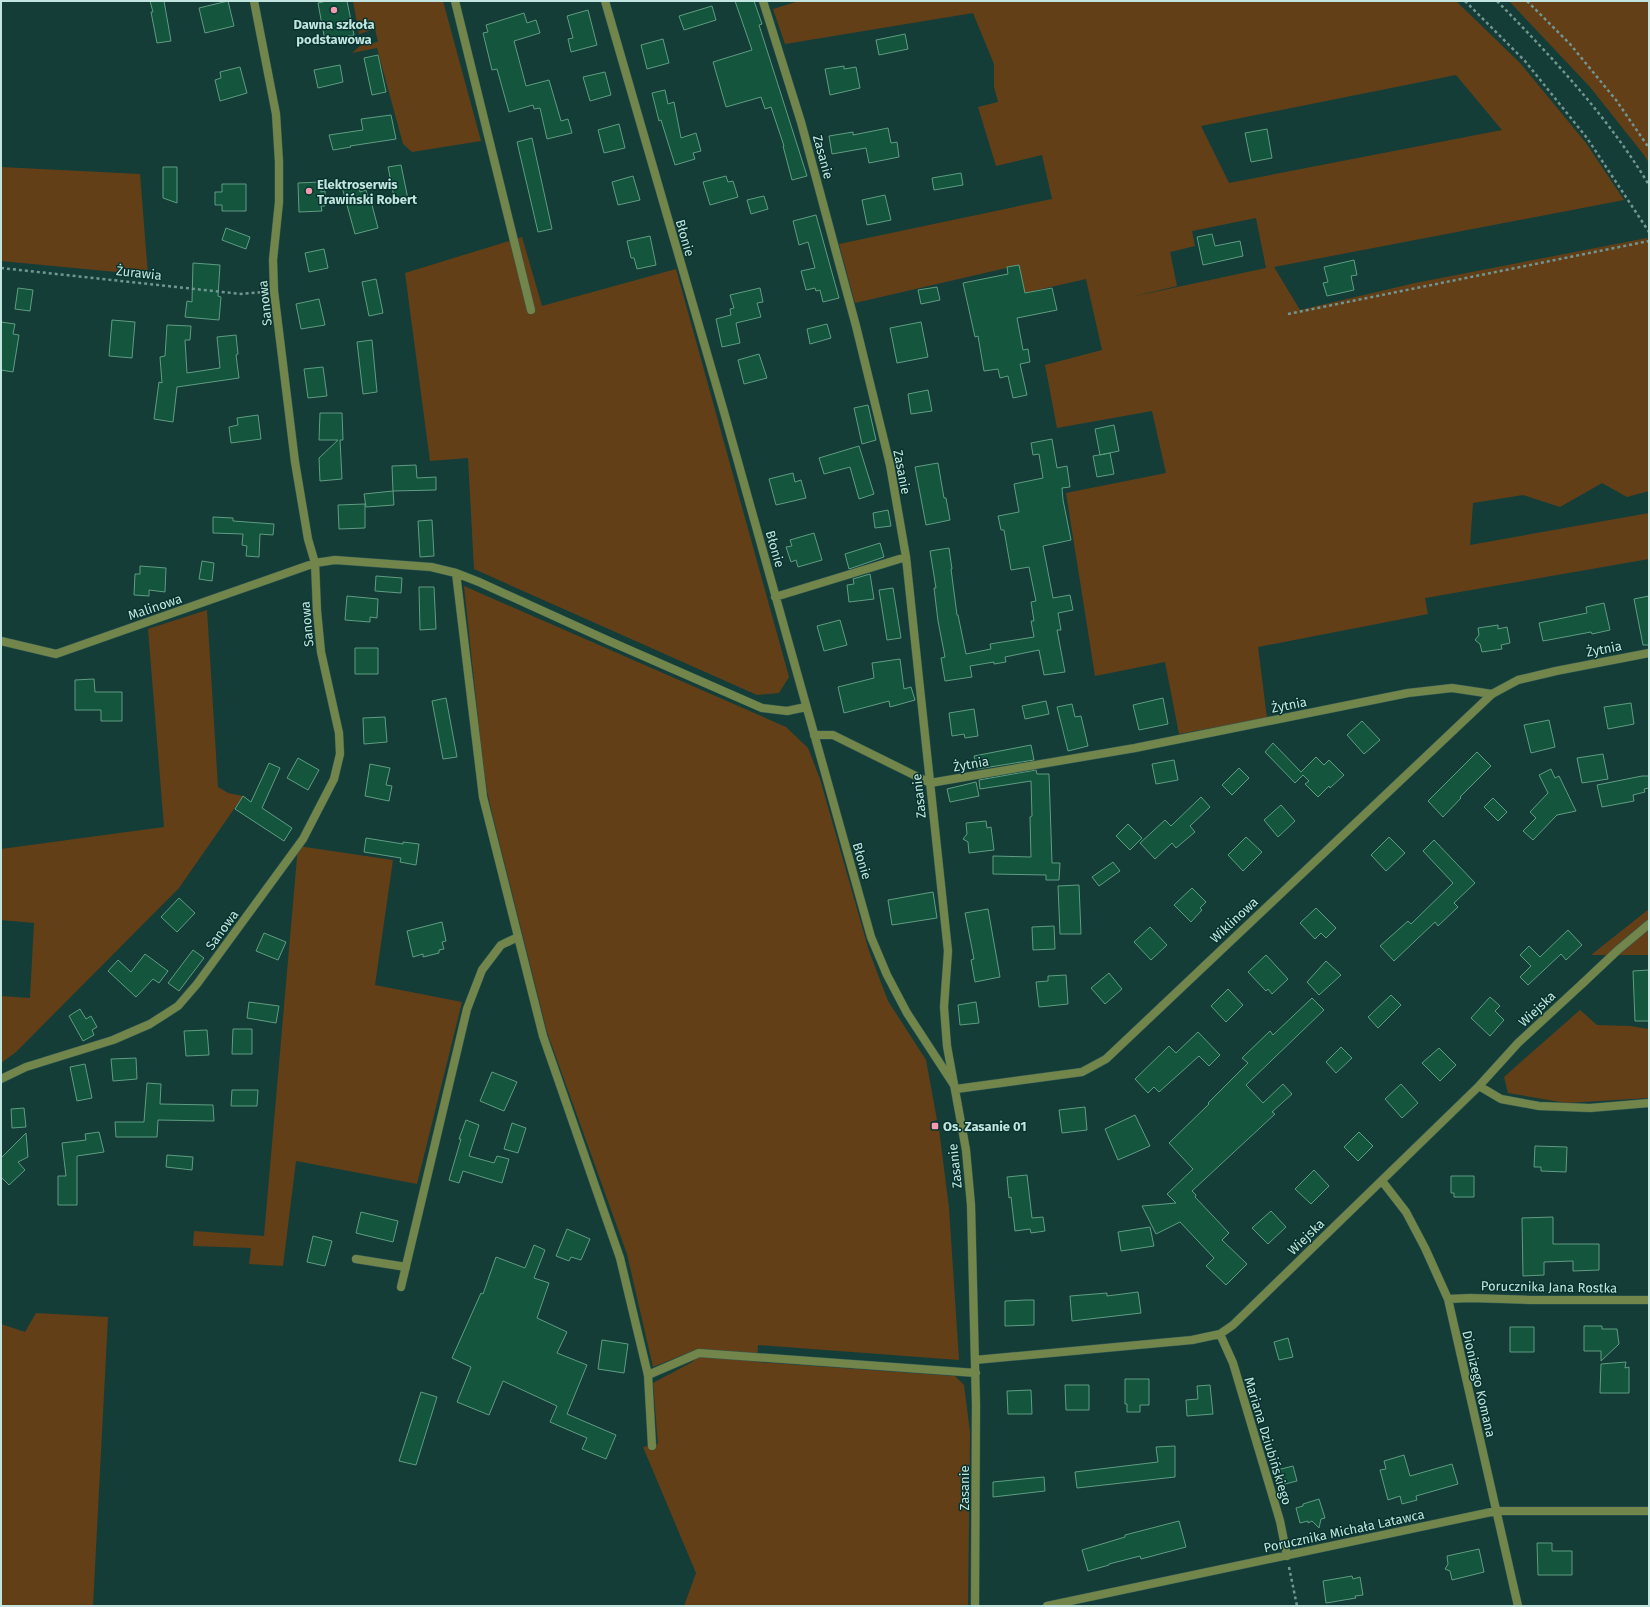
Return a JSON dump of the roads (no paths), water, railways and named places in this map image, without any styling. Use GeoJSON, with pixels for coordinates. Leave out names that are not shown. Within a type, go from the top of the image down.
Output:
{"type":"FeatureCollection","features":[{"type":"Feature","properties":{"kind":"street","name":"Sanowa"},"geometry":{"type":"LineString","coordinates":[[1,1079],[26,1067],[113,1040],[150,1024],[178,1006],[197,984],[302,839],[334,779],[340,754],[339,733],[321,652],[317,611],[316,563],[308,539],[295,462],[274,291],[273,260],[279,202],[279,162],[276,114],[254,1]]}},
{"type":"Feature","properties":{"kind":"street"},"geometry":{"type":"LineString","coordinates":[[455,1],[530,310]]}},
{"type":"Feature","properties":{"kind":"street","name":"Błonie"},"geometry":{"type":"LineString","coordinates":[[605,1],[724,412],[806,708],[872,937],[884,969],[907,1013],[956,1089]]}},
{"type":"Feature","properties":{"kind":"street","name":"Zasanie"},"geometry":{"type":"LineString","coordinates":[[763,1],[801,122],[856,326],[890,465],[906,557],[948,951],[944,1007],[947,1046],[966,1150],[971,1205],[976,1372],[975,1606]]}},
{"type":"Feature","properties":{"kind":"street"},"geometry":{"type":"LineString","coordinates":[[776,597],[906,557]]}},
{"type":"Feature","properties":{"kind":"street","name":"Malinowa"},"geometry":{"type":"LineString","coordinates":[[1,641],[56,654],[316,563],[334,560],[431,567],[456,573],[479,582],[762,708],[787,711],[806,708]]}},
{"type":"Feature","properties":{"kind":"street"},"geometry":{"type":"LineString","coordinates":[[456,573],[483,797],[543,1036],[620,1258],[648,1375],[652,1446]]}},
{"type":"Feature","properties":{"kind":"street","name":"Żytnia"},"geometry":{"type":"LineString","coordinates":[[930,783],[1135,748],[1408,693],[1452,688],[1492,694],[1518,680],[1556,670],[1649,653]]}},
{"type":"Feature","properties":{"kind":"street","name":"Wiklinowa"},"geometry":{"type":"LineString","coordinates":[[956,1089],[1082,1072],[1106,1059],[1492,694]]}},
{"type":"Feature","properties":{"kind":"street"},"geometry":{"type":"LineString","coordinates":[[814,735],[833,735],[930,783]]}},
{"type":"Feature","properties":{"kind":"street","name":"Wiejska"},"geometry":{"type":"LineString","coordinates":[[975,1360],[1192,1340],[1220,1334],[1233,1325],[1382,1181],[1479,1086],[1518,1043],[1618,950],[1649,924]]}},
{"type":"Feature","properties":{"kind":"street"},"geometry":{"type":"LineString","coordinates":[[401,1287],[468,1009],[482,970],[501,945],[518,937]]}},
{"type":"Feature","properties":{"kind":"street"},"geometry":{"type":"LineString","coordinates":[[1479,1086],[1501,1099],[1539,1106],[1590,1108],[1649,1103]]}},
{"type":"Feature","properties":{"kind":"street","name":"Dionizego Komana"},"geometry":{"type":"LineString","coordinates":[[1382,1181],[1406,1212],[1425,1248],[1448,1299],[1518,1606]]}},
{"type":"Feature","properties":{"kind":"street"},"geometry":{"type":"LineString","coordinates":[[356,1259],[406,1267]]}},
{"type":"Feature","properties":{"kind":"street","name":"Porucznika Jana Rostka"},"geometry":{"type":"LineString","coordinates":[[1448,1299],[1649,1300]]}},
{"type":"Feature","properties":{"kind":"street","name":"Mariana Dziubińskiego"},"geometry":{"type":"LineString","coordinates":[[1220,1334],[1235,1371],[1280,1521],[1287,1556]]}},
{"type":"Feature","properties":{"kind":"street"},"geometry":{"type":"LineString","coordinates":[[648,1375],[699,1353],[976,1372]]}},
{"type":"Feature","properties":{"kind":"street","name":"Porucznika Michała Latawca"},"geometry":{"type":"LineString","coordinates":[[1047,1606],[1496,1511],[1649,1511]]}},
{"type":"Feature","properties":{"kind":"place","name":"Dawna szkoła podstawowa"},"geometry":{"type":"Point","coordinates":[334,10]}},
{"type":"Feature","properties":{"kind":"place","name":"Elektroserwis Trawiński Robert"},"geometry":{"type":"Point","coordinates":[309,191]}},
{"type":"Feature","properties":{"kind":"place","name":"Os. Zasanie 01"},"geometry":{"type":"Point","coordinates":[935,1126]}}]}
